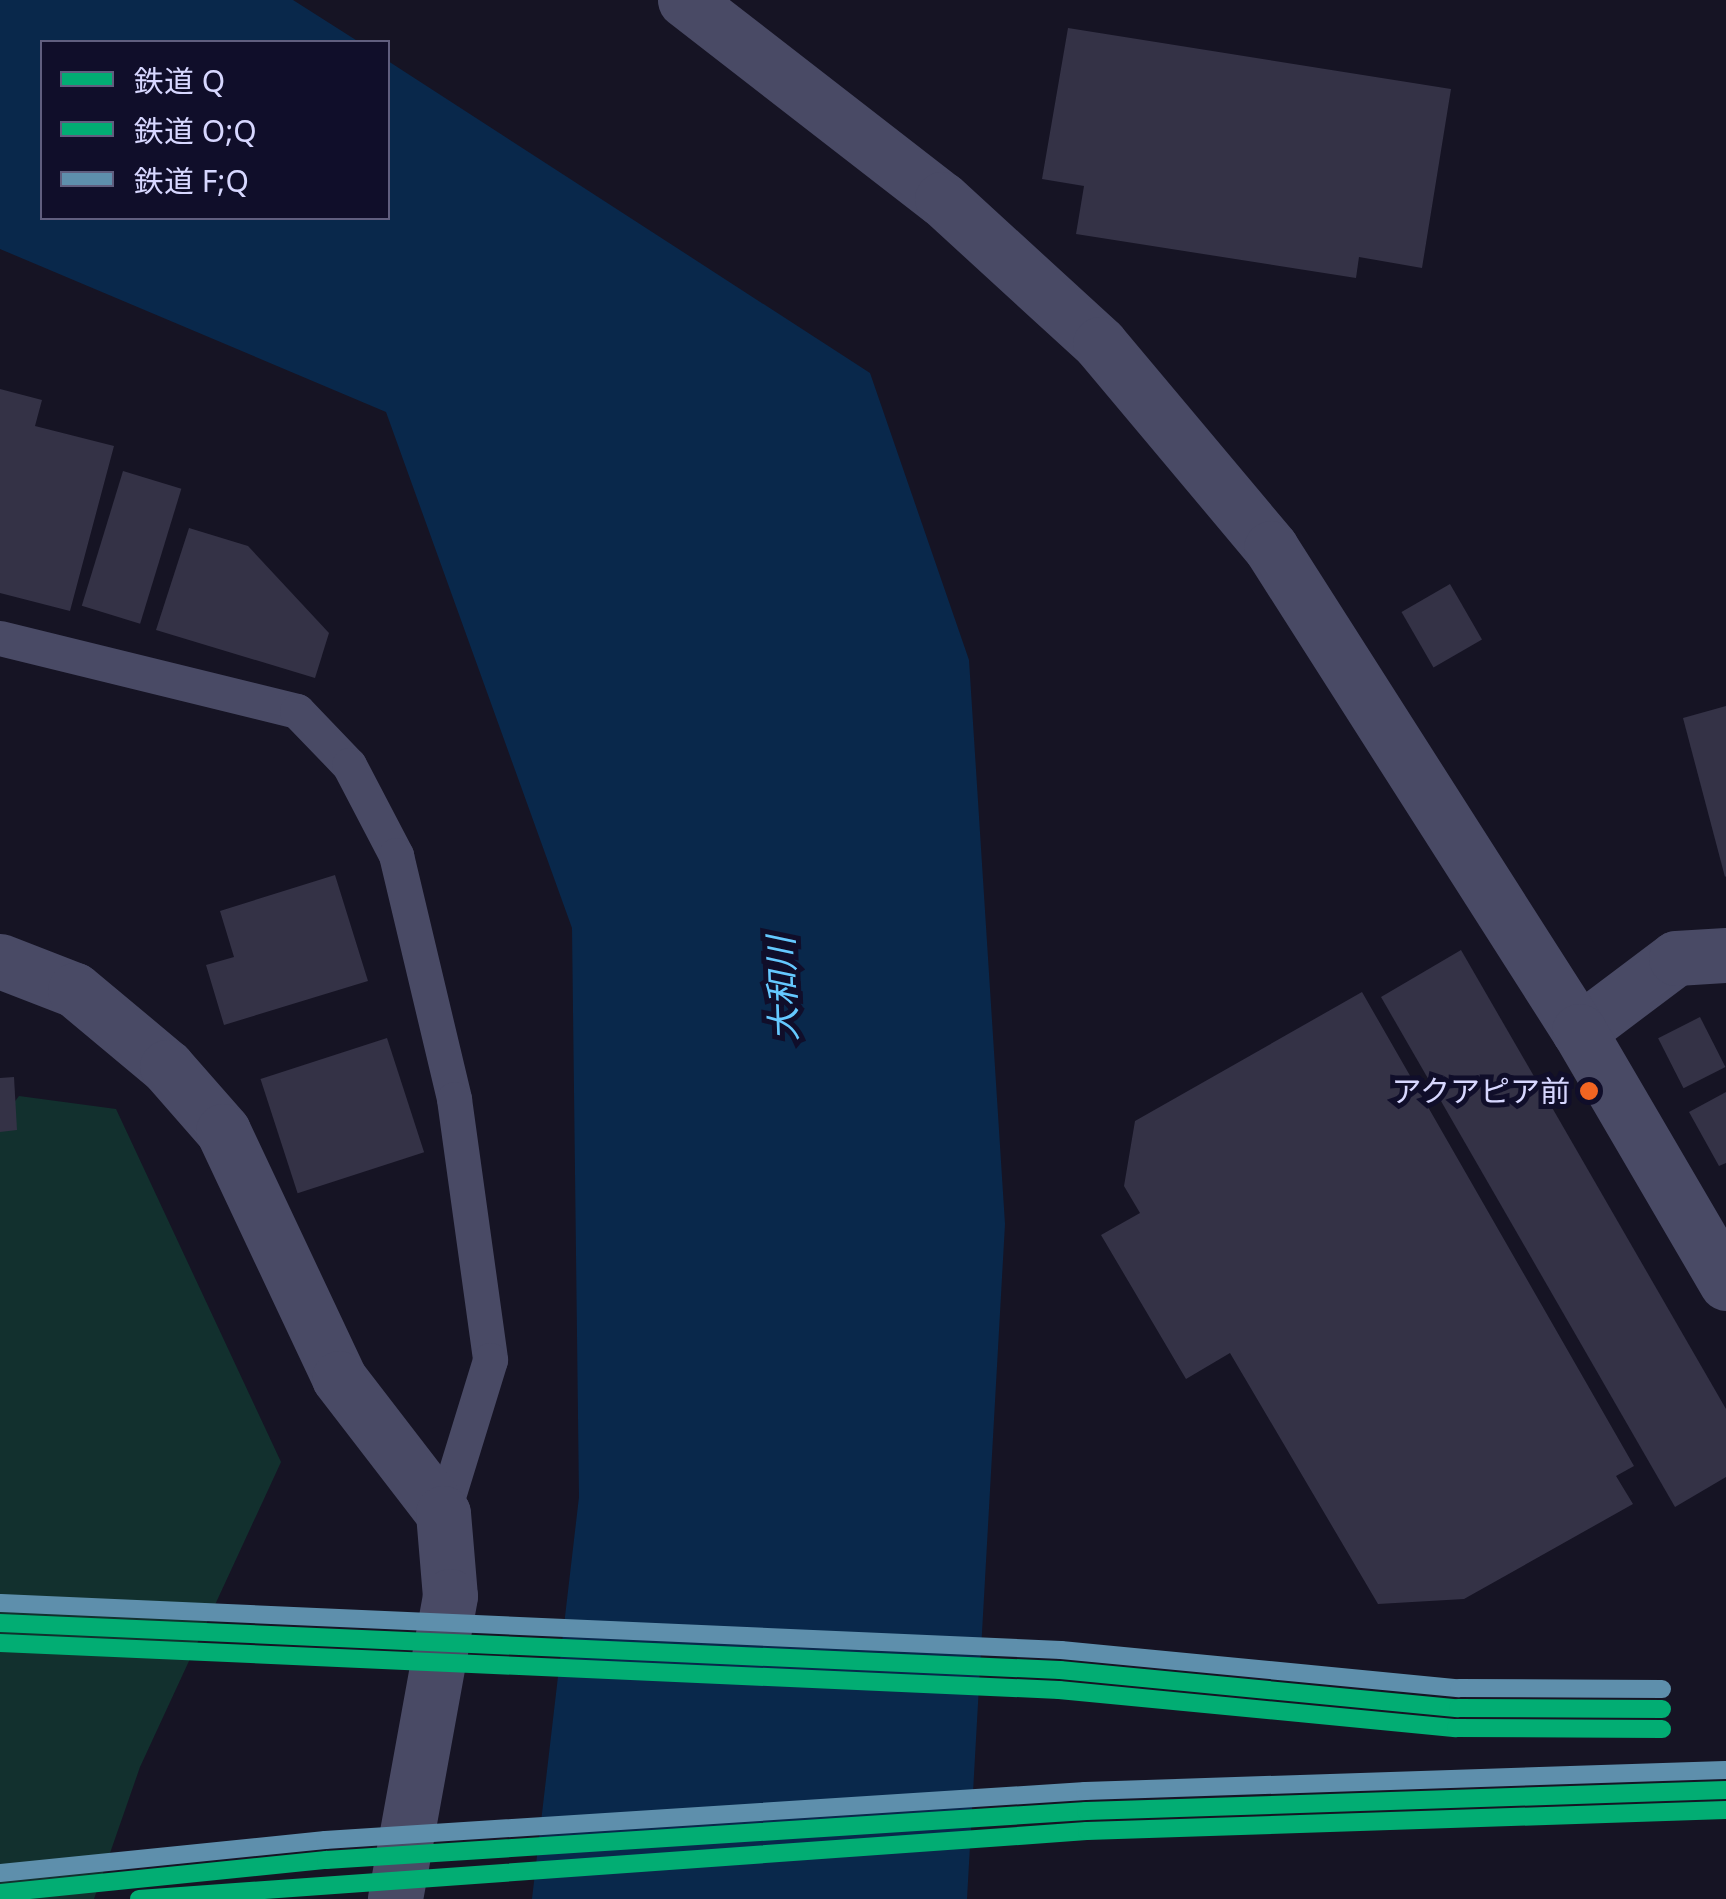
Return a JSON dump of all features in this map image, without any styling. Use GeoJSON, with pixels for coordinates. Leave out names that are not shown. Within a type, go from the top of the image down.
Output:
{"type":"FeatureCollection","features":[{"type":"Feature","properties":{"kind":"street"},"geometry":{"type":"LineString","coordinates":[[685,0],[942,199],[1100,344],[1271,548],[1579,1031],[1726,1283]]}},
{"type":"Feature","properties":{"kind":"street"},"geometry":{"type":"LineString","coordinates":[[1579,1031],[1676,958],[1726,955]]}},
{"type":"Feature","properties":{"kind":"street"},"geometry":{"type":"LineString","coordinates":[[0,961],[75,990],[167,1067],[223,1132],[338,1378],[443,1513],[450,1596],[395,1899]]}},
{"type":"Feature","properties":{"kind":"lane"},"geometry":{"type":"LineString","coordinates":[[0,638],[297,711],[349,765],[396,855],[454,1100],[490,1360],[443,1513]]}},
{"type":"Feature","properties":{"kind":"green space"},"geometry":{"type":"Polygon","coordinates":[[[19,1096],[116,1109],[281,1462],[140,1767],[94,1899],[0,1899],[0,1121],[19,1096]]]}},
{"type":"Feature","properties":{"kind":"water","name":"大和川"},"geometry":{"type":"Polygon","coordinates":[[[0,0],[293,0],[356,40],[40,40],[40,220],[390,220],[390,62],[870,373],[969,660],[1005,1224],[967,1899],[532,1899],[579,1497],[572,928],[386,412],[0,249],[0,0]]]}},
{"type":"Feature","properties":{"kind":"building"},"geometry":{"type":"Polygon","coordinates":[[[1068,28],[1451,89],[1422,268],[1359,257],[1356,278],[1076,234],[1084,186],[1042,179],[1068,28]]]}},
{"type":"Feature","properties":{"kind":"building"},"geometry":{"type":"Polygon","coordinates":[[[0,389],[42,400],[35,426],[114,446],[70,611],[0,593],[0,389]]]}},
{"type":"Feature","properties":{"kind":"building"},"geometry":{"type":"Polygon","coordinates":[[[123,471],[181,489],[140,624],[82,606],[123,471]]]}},
{"type":"Feature","properties":{"kind":"building"},"geometry":{"type":"Polygon","coordinates":[[[189,528],[248,546],[329,633],[315,678],[156,630],[189,528]]]}},
{"type":"Feature","properties":{"kind":"building"},"geometry":{"type":"Polygon","coordinates":[[[1450,584],[1482,639],[1434,667],[1402,612],[1450,584]]]}},
{"type":"Feature","properties":{"kind":"building"},"geometry":{"type":"Polygon","coordinates":[[[1726,706],[1726,876],[1725,877],[1683,718],[1726,706]]]}},
{"type":"Feature","properties":{"kind":"building"},"geometry":{"type":"Polygon","coordinates":[[[335,875],[368,981],[224,1025],[206,965],[234,957],[220,911],[335,875]]]}},
{"type":"Feature","properties":{"kind":"building"},"geometry":{"type":"Polygon","coordinates":[[[1461,950],[1726,1409],[1726,1477],[1675,1507],[1381,997],[1461,950]]]}},
{"type":"Feature","properties":{"kind":"building"},"geometry":{"type":"Polygon","coordinates":[[[1362,992],[1634,1466],[1616,1476],[1633,1504],[1464,1599],[1378,1604],[1230,1353],[1186,1379],[1101,1235],[1140,1213],[1124,1186],[1135,1121],[1362,992]]]}},
{"type":"Feature","properties":{"kind":"building"},"geometry":{"type":"Polygon","coordinates":[[[1700,1017],[1725,1067],[1684,1088],[1658,1038],[1700,1017]]]}},
{"type":"Feature","properties":{"kind":"building"},"geometry":{"type":"Polygon","coordinates":[[[387,1038],[424,1152],[298,1193],[261,1079],[387,1038]]]}},
{"type":"Feature","properties":{"kind":"building"},"geometry":{"type":"Polygon","coordinates":[[[14,1077],[17,1130],[0,1132],[0,1078],[14,1077]]]}},
{"type":"Feature","properties":{"kind":"building"},"geometry":{"type":"Polygon","coordinates":[[[1726,1092],[1726,1163],[1719,1166],[1689,1112],[1726,1092]]]}},
{"type":"Feature","properties":{"kind":"rail line","name":"F;Q"},"geometry":{"type":"LineString","coordinates":[[1,1603],[1061,1650],[1459,1688],[1662,1689]]}},
{"type":"Feature","properties":{"kind":"rail line","name":"Q"},"geometry":{"type":"LineString","coordinates":[[0,1623],[1060,1670],[1458,1708],[1662,1709]]}},
{"type":"Feature","properties":{"kind":"rail line","name":"O;Q"},"geometry":{"type":"LineString","coordinates":[[0,1643],[1059,1690],[1456,1728],[1662,1729]]}},
{"type":"Feature","properties":{"kind":"rail line","name":"F;Q"},"geometry":{"type":"LineString","coordinates":[[0,1873],[325,1840],[1085,1791],[1725,1770]]}},
{"type":"Feature","properties":{"kind":"rail line","name":"Q"},"geometry":{"type":"LineString","coordinates":[[0,1893],[326,1860],[1086,1811],[1726,1790]]}},
{"type":"Feature","properties":{"kind":"rail line","name":"O;Q"},"geometry":{"type":"LineString","coordinates":[[139,1899],[1087,1831],[1726,1810]]}},
{"type":"Feature","properties":{"kind":"place","name":"アクアピア前"},"geometry":{"type":"Point","coordinates":[1589,1091]}}]}
